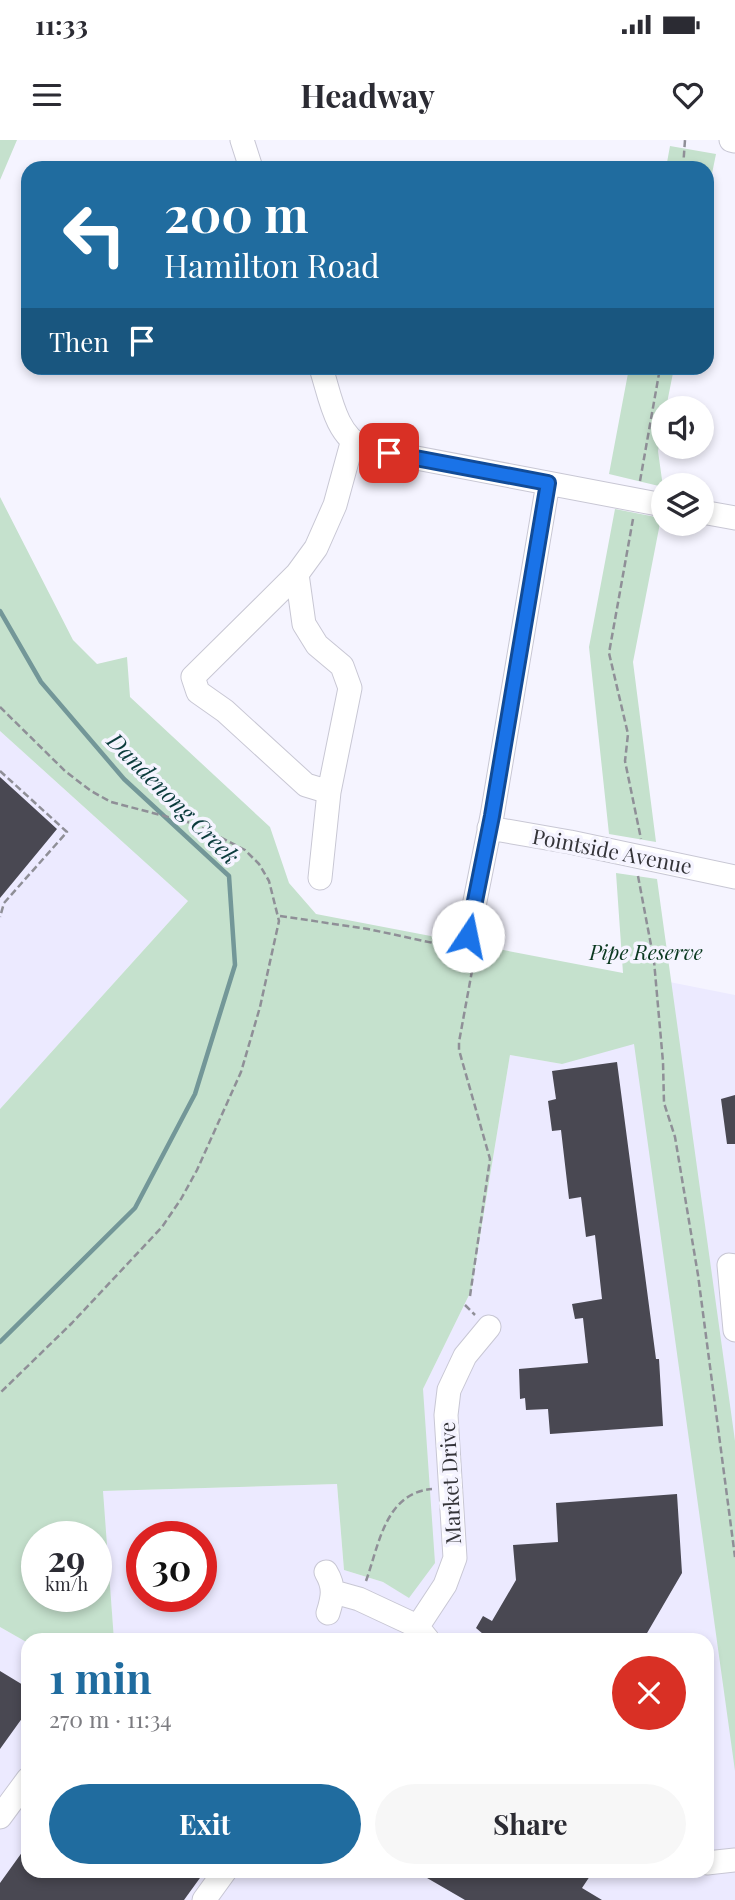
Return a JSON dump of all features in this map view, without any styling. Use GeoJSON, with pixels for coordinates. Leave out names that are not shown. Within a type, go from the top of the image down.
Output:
{"type":"FeatureCollection","features":[{"type":"Feature","properties":{"kind":"street"},"geometry":{"type":"LineString","coordinates":[[242,140],[249,161]]}},
{"type":"Feature","properties":{"kind":"street"},"geometry":{"type":"LineString","coordinates":[[323,375],[343,431],[352,443],[364,448],[651,503]]}},
{"type":"Feature","properties":{"kind":"street"},"geometry":{"type":"LineString","coordinates":[[329,792],[306,785],[225,711],[198,692],[193,677],[297,574],[316,548],[335,505],[352,443]]}},
{"type":"Feature","properties":{"kind":"street"},"geometry":{"type":"LineString","coordinates":[[468,943],[548,483]]}},
{"type":"Feature","properties":{"kind":"street"},"geometry":{"type":"LineString","coordinates":[[714,514],[735,518]]}},
{"type":"Feature","properties":{"kind":"street"},"geometry":{"type":"LineString","coordinates":[[297,574],[304,624],[317,645],[342,666],[350,688],[329,792],[320,878]]}},
{"type":"Feature","properties":{"kind":"street","name":"Pointside Avenue"},"geometry":{"type":"LineString","coordinates":[[489,828],[735,877]]}},
{"type":"Feature","properties":{"kind":"street"},"geometry":{"type":"LineString","coordinates":[[735,1266],[729,1265],[735,1330]]}},
{"type":"Feature","properties":{"kind":"street","name":"Market Drive"},"geometry":{"type":"LineString","coordinates":[[423,1633],[425,1613],[445,1585],[455,1558],[446,1415],[449,1390],[465,1356],[489,1327]]}},
{"type":"Feature","properties":{"kind":"street"},"geometry":{"type":"LineString","coordinates":[[329,1592],[359,1599],[423,1633]]}},
{"type":"Feature","properties":{"kind":"street"},"geometry":{"type":"LineString","coordinates":[[0,1818],[21,1789]]}},
{"type":"Feature","properties":{"kind":"street"},"geometry":{"type":"LineString","coordinates":[[714,1862],[735,1860]]}},
{"type":"Feature","properties":{"kind":"street"},"geometry":{"type":"LineString","coordinates":[[204,1900],[220,1878]]}},
{"type":"Feature","properties":{"kind":"path"},"geometry":{"type":"LineString","coordinates":[[684,161],[685,140]]}},
{"type":"Feature","properties":{"kind":"path"},"geometry":{"type":"LineString","coordinates":[[640,484],[659,375]]}},
{"type":"Feature","properties":{"kind":"path"},"geometry":{"type":"LineString","coordinates":[[634,516],[609,653],[628,734],[625,761],[642,843]]}},
{"type":"Feature","properties":{"kind":"path"},"geometry":{"type":"LineString","coordinates":[[0,707],[65,771],[91,791],[111,802],[195,824],[245,850],[265,872],[273,891],[278,916],[260,1007],[241,1072],[181,1199],[162,1227],[72,1323],[0,1393]]}},
{"type":"Feature","properties":{"kind":"path"},"geometry":{"type":"LineString","coordinates":[[0,771],[67,832],[4,903],[0,917]]}},
{"type":"Feature","properties":{"kind":"path"},"geometry":{"type":"LineString","coordinates":[[638,874],[654,961],[664,1103],[676,1137],[698,1275],[735,1558]]}},
{"type":"Feature","properties":{"kind":"path"},"geometry":{"type":"LineString","coordinates":[[278,916],[368,929],[453,947],[454,934],[468,943],[474,960],[459,1050],[490,1159],[470,1296]]}},
{"type":"Feature","properties":{"kind":"path"},"geometry":{"type":"LineString","coordinates":[[359,1599],[391,1512],[408,1496],[417,1491],[432,1489]]}},
{"type":"Feature","properties":{"kind":"shaded area"},"geometry":{"type":"Polygon","coordinates":[[[0,731],[188,901],[0,1109],[0,731]]]}},
{"type":"Feature","properties":{"kind":"shaded area"},"geometry":{"type":"Polygon","coordinates":[[[624,973],[735,995],[735,1900],[0,1900],[0,1627],[21,1639],[21,1878],[714,1878],[714,1633],[113,1633],[112,1521],[104,1521],[102,1491],[337,1484],[344,1570],[383,1582],[409,1597],[423,1389],[471,1291],[510,1055],[562,1064],[624,973]]]}},
{"type":"Feature","properties":{"kind":"green space"},"geometry":{"type":"Polygon","coordinates":[[[0,140],[17,140],[0,180],[0,140]]]}},
{"type":"Feature","properties":{"kind":"green space"},"geometry":{"type":"Polygon","coordinates":[[[670,146],[716,154],[714,164],[714,161],[667,161],[670,146]]]}},
{"type":"Feature","properties":{"kind":"green space"},"geometry":{"type":"Polygon","coordinates":[[[628,375],[673,375],[668,396],[651,396],[651,459],[659,459],[661,473],[651,473],[651,484],[609,474],[628,375]]]}},
{"type":"Feature","properties":{"kind":"green space","name":"Pipe Reserve"},"geometry":{"type":"Polygon","coordinates":[[[0,497],[73,640],[97,664],[127,657],[130,697],[270,827],[289,883],[316,914],[623,973],[616,873],[657,879],[735,1441],[735,1771],[634,1044],[562,1064],[510,1055],[471,1291],[423,1389],[435,1563],[409,1598],[383,1582],[344,1570],[337,1484],[103,1491],[105,1521],[21,1521],[21,1612],[112,1612],[113,1633],[21,1633],[21,1639],[0,1627],[0,1109],[188,901],[0,731],[0,497]]]}},
{"type":"Feature","properties":{"kind":"green space"},"geometry":{"type":"Polygon","coordinates":[[[615,509],[651,516],[651,536],[658,536],[633,662],[656,842],[609,834],[589,647],[615,509]]]}},
{"type":"Feature","properties":{"kind":"building"},"geometry":{"type":"Polygon","coordinates":[[[0,777],[57,829],[0,898],[0,777]]]}},
{"type":"Feature","properties":{"kind":"building"},"geometry":{"type":"Polygon","coordinates":[[[617,1062],[656,1359],[659,1359],[663,1426],[550,1434],[548,1409],[526,1410],[525,1398],[520,1399],[519,1369],[588,1363],[583,1318],[575,1319],[572,1304],[602,1299],[595,1235],[586,1237],[581,1197],[569,1199],[561,1130],[552,1131],[548,1101],[556,1099],[552,1071],[617,1062]]]}},
{"type":"Feature","properties":{"kind":"building"},"geometry":{"type":"Polygon","coordinates":[[[735,1095],[735,1144],[727,1144],[721,1099],[735,1095]]]}},
{"type":"Feature","properties":{"kind":"building"},"geometry":{"type":"Polygon","coordinates":[[[677,1494],[682,1573],[647,1633],[482,1633],[476,1628],[483,1616],[492,1621],[516,1580],[513,1545],[558,1542],[556,1503],[677,1494]]]}},
{"type":"Feature","properties":{"kind":"building"},"geometry":{"type":"Polygon","coordinates":[[[0,1671],[21,1684],[21,1720],[0,1749],[0,1671]]]}},
{"type":"Feature","properties":{"kind":"building"},"geometry":{"type":"Polygon","coordinates":[[[21,1854],[21,1878],[200,1878],[184,1900],[0,1900],[0,1883],[21,1854]]]}},
{"type":"Feature","properties":{"kind":"building"},"geometry":{"type":"Polygon","coordinates":[[[427,1878],[589,1878],[582,1888],[602,1900],[465,1900],[427,1878]]]}},
{"type":"Feature","properties":{"kind":"waterway","name":"Dandenong Creek"},"geometry":{"type":"LineString","coordinates":[[0,611],[41,682],[124,779],[229,876],[235,965],[195,1094],[135,1208],[0,1342]]}},
{"type":"Feature","properties":{"kind":"route"},"geometry":{"type":"LineString","coordinates":[[389,453],[548,483],[492,816],[468,936]]}}]}
